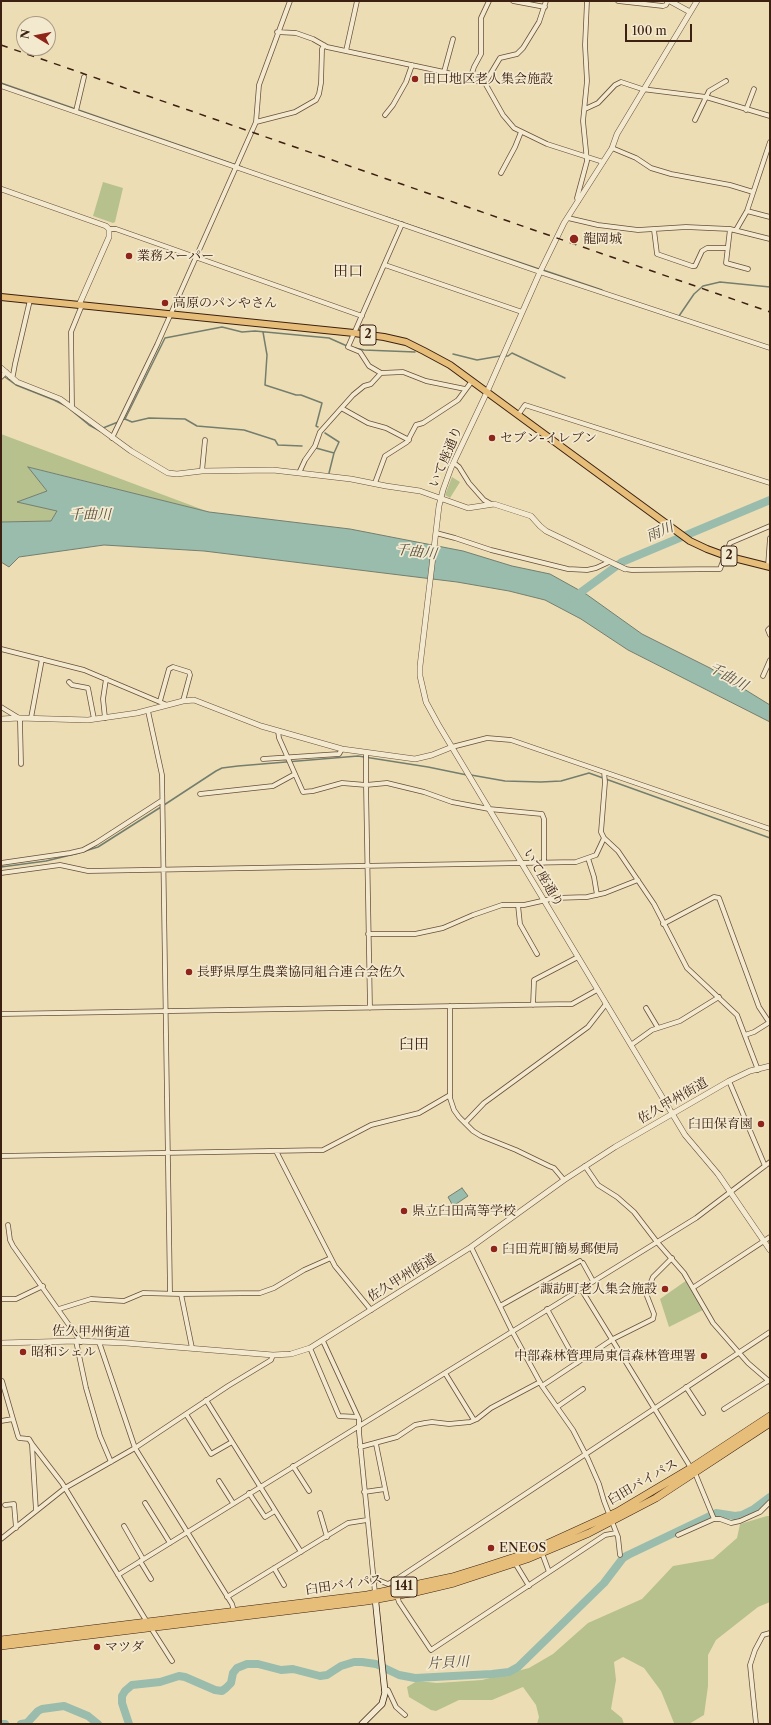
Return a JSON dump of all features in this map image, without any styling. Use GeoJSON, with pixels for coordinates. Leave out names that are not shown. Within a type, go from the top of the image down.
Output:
{"type":"FeatureCollection","features":[{"type":"Feature","properties":{"kind":"highway","name":"臼田バイパス"},"geometry":{"type":"LineString","coordinates":[[693,1470],[770,1416]]}},
{"type":"Feature","properties":{"kind":"highway","name":"臼田バイパス"},"geometry":{"type":"LineString","coordinates":[[1,1640],[149,1625],[234,1611],[375,1596],[397,1596],[460,1581],[542,1553],[589,1533],[770,1423]]}},
{"type":"Feature","properties":{"kind":"highway","name":"臼田バイパス"},"geometry":{"type":"LineString","coordinates":[[1,1646],[149,1625],[375,1596],[452,1577],[484,1567],[526,1553],[611,1519]]}},
{"type":"Feature","properties":{"kind":"main road","name":"2"},"geometry":{"type":"LineString","coordinates":[[1,297],[354,333],[384,337],[416,346],[450,365],[676,532],[707,549],[726,556],[769,566]]}},
{"type":"Feature","properties":{"kind":"main road"},"geometry":{"type":"LineString","coordinates":[[362,1724],[382,1704],[384,1689],[375,1596]]}},
{"type":"Feature","properties":{"kind":"street"},"geometry":{"type":"LineString","coordinates":[[112,438],[171,314],[256,122],[259,85],[277,32],[290,1]]}},
{"type":"Feature","properties":{"kind":"street"},"geometry":{"type":"LineString","coordinates":[[346,51],[357,1]]}},
{"type":"Feature","properties":{"kind":"street"},"geometry":{"type":"LineString","coordinates":[[470,79],[481,54],[481,18],[489,1]]}},
{"type":"Feature","properties":{"kind":"street"},"geometry":{"type":"LineString","coordinates":[[513,1],[545,6]]}},
{"type":"Feature","properties":{"kind":"street"},"geometry":{"type":"LineString","coordinates":[[485,82],[500,58],[517,54],[524,48],[535,31],[546,1]]}},
{"type":"Feature","properties":{"kind":"street"},"geometry":{"type":"LineString","coordinates":[[578,201],[577,198],[586,166],[583,126],[587,81],[585,45],[587,1]]}},
{"type":"Feature","properties":{"kind":"street"},"geometry":{"type":"LineString","coordinates":[[618,1],[663,6],[669,1],[690,12]]}},
{"type":"Feature","properties":{"kind":"street","name":"いて座通り"},"geometry":{"type":"LineString","coordinates":[[697,1],[617,134],[612,148],[568,218],[540,272],[440,497],[422,644],[420,666],[421,686],[426,702],[452,747],[691,1144],[714,1168],[770,1250]]}},
{"type":"Feature","properties":{"kind":"street"},"geometry":{"type":"LineString","coordinates":[[277,32],[305,36],[324,45],[346,51],[485,82]]}},
{"type":"Feature","properties":{"kind":"street"},"geometry":{"type":"LineString","coordinates":[[444,72],[453,39]]}},
{"type":"Feature","properties":{"kind":"street"},"geometry":{"type":"LineString","coordinates":[[256,122],[295,112],[316,100],[321,83],[322,49],[324,45]]}},
{"type":"Feature","properties":{"kind":"street"},"geometry":{"type":"LineString","coordinates":[[384,116],[393,105],[406,82],[412,65]]}},
{"type":"Feature","properties":{"kind":"street"},"geometry":{"type":"LineString","coordinates":[[76,110],[84,77]]}},
{"type":"Feature","properties":{"kind":"street"},"geometry":{"type":"LineString","coordinates":[[695,120],[711,88],[726,80]]}},
{"type":"Feature","properties":{"kind":"street"},"geometry":{"type":"LineString","coordinates":[[485,82],[503,115],[514,128],[547,144],[602,162]]}},
{"type":"Feature","properties":{"kind":"street"},"geometry":{"type":"LineString","coordinates":[[585,109],[598,103],[615,85],[621,82],[645,88],[706,97],[770,116]]}},
{"type":"Feature","properties":{"kind":"street"},"geometry":{"type":"LineString","coordinates":[[1,86],[76,110],[236,168],[540,272],[770,348]]}},
{"type":"Feature","properties":{"kind":"street"},"geometry":{"type":"LineString","coordinates":[[746,110],[754,89]]}},
{"type":"Feature","properties":{"kind":"street"},"geometry":{"type":"LineString","coordinates":[[501,173],[521,132]]}},
{"type":"Feature","properties":{"kind":"street"},"geometry":{"type":"LineString","coordinates":[[736,230],[747,211],[770,142]]}},
{"type":"Feature","properties":{"kind":"street"},"geometry":{"type":"LineString","coordinates":[[612,148],[627,154],[651,168],[671,174],[730,185],[753,192]]}},
{"type":"Feature","properties":{"kind":"street"},"geometry":{"type":"LineString","coordinates":[[1,189],[106,226],[109,229],[116,229],[362,316]]}},
{"type":"Feature","properties":{"kind":"street"},"geometry":{"type":"LineString","coordinates":[[747,211],[770,218]]}},
{"type":"Feature","properties":{"kind":"street"},"geometry":{"type":"LineString","coordinates":[[568,218],[598,225],[638,230],[686,227],[730,229],[770,239]]}},
{"type":"Feature","properties":{"kind":"street"},"geometry":{"type":"LineString","coordinates":[[402,224],[348,346],[350,349],[360,352],[369,366],[381,374],[403,372],[426,381],[466,389]]}},
{"type":"Feature","properties":{"kind":"street"},"geometry":{"type":"LineString","coordinates":[[72,407],[71,332],[80,305],[109,237],[109,229]]}},
{"type":"Feature","properties":{"kind":"street"},"geometry":{"type":"LineString","coordinates":[[730,229],[726,263],[748,269]]}},
{"type":"Feature","properties":{"kind":"street"},"geometry":{"type":"LineString","coordinates":[[654,230],[657,254],[692,266],[695,266],[702,251],[707,248],[727,248]]}},
{"type":"Feature","properties":{"kind":"street"},"geometry":{"type":"LineString","coordinates":[[385,265],[522,312]]}},
{"type":"Feature","properties":{"kind":"street"},"geometry":{"type":"LineString","coordinates":[[10,377],[13,375],[16,364],[30,300]]}},
{"type":"Feature","properties":{"kind":"street"},"geometry":{"type":"LineString","coordinates":[[1,368],[10,377],[23,385],[60,399],[112,438],[168,473],[177,474],[202,471],[273,470],[375,483],[420,491],[468,508],[491,504]]}},
{"type":"Feature","properties":{"kind":"street"},"geometry":{"type":"LineString","coordinates":[[1,377],[6,372]]}},
{"type":"Feature","properties":{"kind":"street"},"geometry":{"type":"LineString","coordinates":[[299,473],[311,450],[315,446],[320,432],[353,395],[364,386],[371,384],[381,374]]}},
{"type":"Feature","properties":{"kind":"street"},"geometry":{"type":"LineString","coordinates":[[375,483],[385,456],[409,440],[416,425],[423,423],[458,400],[472,381]]}},
{"type":"Feature","properties":{"kind":"street"},"geometry":{"type":"LineString","coordinates":[[518,415],[525,405],[770,484]]}},
{"type":"Feature","properties":{"kind":"street"},"geometry":{"type":"LineString","coordinates":[[342,409],[368,423],[386,428],[409,440]]}},
{"type":"Feature","properties":{"kind":"street"},"geometry":{"type":"LineString","coordinates":[[202,471],[205,440]]}},
{"type":"Feature","properties":{"kind":"street"},"geometry":{"type":"LineString","coordinates":[[454,463],[459,467],[469,483],[484,500],[491,504],[531,516],[546,531],[625,569],[717,570],[723,566],[730,542],[770,526]]}},
{"type":"Feature","properties":{"kind":"street"},"geometry":{"type":"LineString","coordinates":[[436,535],[455,538],[491,550],[568,569],[587,570],[609,562]]}},
{"type":"Feature","properties":{"kind":"street"},"geometry":{"type":"LineString","coordinates":[[769,566],[770,538]]}},
{"type":"Feature","properties":{"kind":"street"},"geometry":{"type":"LineString","coordinates":[[770,628],[768,630],[770,635]]}},
{"type":"Feature","properties":{"kind":"street"},"geometry":{"type":"LineString","coordinates":[[1,649],[76,667],[167,705]]}},
{"type":"Feature","properties":{"kind":"street"},"geometry":{"type":"LineString","coordinates":[[31,718],[42,659]]}},
{"type":"Feature","properties":{"kind":"street"},"geometry":{"type":"LineString","coordinates":[[763,676],[770,660]]}},
{"type":"Feature","properties":{"kind":"street"},"geometry":{"type":"LineString","coordinates":[[160,701],[169,669],[173,667],[189,672],[190,675],[182,701]]}},
{"type":"Feature","properties":{"kind":"street"},"geometry":{"type":"LineString","coordinates":[[105,718],[102,699],[106,679]]}},
{"type":"Feature","properties":{"kind":"street"},"geometry":{"type":"LineString","coordinates":[[69,682],[72,685],[88,688],[94,719]]}},
{"type":"Feature","properties":{"kind":"street"},"geometry":{"type":"LineString","coordinates":[[1,719],[31,718],[70,720],[105,718],[148,711],[182,701],[199,702],[236,717],[278,731],[366,756],[415,759],[487,738],[505,739],[770,829]]}},
{"type":"Feature","properties":{"kind":"street"},"geometry":{"type":"LineString","coordinates":[[1,707],[19,718]]}},
{"type":"Feature","properties":{"kind":"street"},"geometry":{"type":"LineString","coordinates":[[148,711],[161,768],[170,1294]]}},
{"type":"Feature","properties":{"kind":"street"},"geometry":{"type":"LineString","coordinates":[[19,718],[21,764]]}},
{"type":"Feature","properties":{"kind":"street"},"geometry":{"type":"LineString","coordinates":[[278,731],[278,738],[301,789],[305,792],[342,783],[366,785],[387,783],[424,792],[452,802],[489,809],[543,815],[544,863]]}},
{"type":"Feature","properties":{"kind":"street"},"geometry":{"type":"LineString","coordinates":[[263,759],[289,760],[339,754],[342,749]]}},
{"type":"Feature","properties":{"kind":"street"},"geometry":{"type":"LineString","coordinates":[[366,756],[370,1008]]}},
{"type":"Feature","properties":{"kind":"street"},"geometry":{"type":"LineString","coordinates":[[604,772],[605,780],[601,832],[604,838],[618,851],[654,904],[687,968],[737,1015],[758,1070]]}},
{"type":"Feature","properties":{"kind":"street"},"geometry":{"type":"LineString","coordinates":[[200,794],[273,786],[295,774]]}},
{"type":"Feature","properties":{"kind":"street"},"geometry":{"type":"LineString","coordinates":[[1,862],[83,850],[162,804]]}},
{"type":"Feature","properties":{"kind":"street"},"geometry":{"type":"LineString","coordinates":[[1,873],[60,865],[88,871],[571,862],[596,855],[604,838]]}},
{"type":"Feature","properties":{"kind":"street"},"geometry":{"type":"LineString","coordinates":[[588,858],[594,877],[597,895]]}},
{"type":"Feature","properties":{"kind":"street"},"geometry":{"type":"LineString","coordinates":[[368,934],[415,934],[443,928],[473,915],[502,906],[597,895],[638,880]]}},
{"type":"Feature","properties":{"kind":"street"},"geometry":{"type":"LineString","coordinates":[[663,924],[714,897],[719,898],[759,1006],[769,1022],[754,1032],[745,1035]]}},
{"type":"Feature","properties":{"kind":"street"},"geometry":{"type":"LineString","coordinates":[[518,905],[520,924],[537,954]]}},
{"type":"Feature","properties":{"kind":"street"},"geometry":{"type":"LineString","coordinates":[[533,1005],[534,980],[578,957]]}},
{"type":"Feature","properties":{"kind":"street"},"geometry":{"type":"LineString","coordinates":[[1,1014],[572,1004],[597,990]]}},
{"type":"Feature","properties":{"kind":"street"},"geometry":{"type":"LineString","coordinates":[[631,1045],[652,1030],[680,1021],[719,997]]}},
{"type":"Feature","properties":{"kind":"street"},"geometry":{"type":"LineString","coordinates":[[465,1123],[484,1103],[588,1027],[606,1004]]}},
{"type":"Feature","properties":{"kind":"street"},"geometry":{"type":"LineString","coordinates":[[450,1006],[450,1095],[454,1110],[465,1123],[481,1136],[516,1150],[549,1166],[564,1180]]}},
{"type":"Feature","properties":{"kind":"street"},"geometry":{"type":"LineString","coordinates":[[646,1008],[658,1028]]}},
{"type":"Feature","properties":{"kind":"street","name":"佐久甲州街道"},"geometry":{"type":"LineString","coordinates":[[1,1343],[99,1342],[272,1355],[291,1354],[310,1348],[471,1247],[585,1166],[729,1081],[770,1066]]}},
{"type":"Feature","properties":{"kind":"street"},"geometry":{"type":"LineString","coordinates":[[729,1081],[765,1166]]}},
{"type":"Feature","properties":{"kind":"street"},"geometry":{"type":"LineString","coordinates":[[1,1156],[323,1150],[371,1125],[419,1113],[450,1095]]}},
{"type":"Feature","properties":{"kind":"street"},"geometry":{"type":"LineString","coordinates":[[276,1151],[331,1258],[339,1271],[371,1310]]}},
{"type":"Feature","properties":{"kind":"street"},"geometry":{"type":"LineString","coordinates":[[118,1575],[696,1218],[770,1162]]}},
{"type":"Feature","properties":{"kind":"street"},"geometry":{"type":"LineString","coordinates":[[585,1166],[598,1185],[617,1197],[634,1212],[657,1242],[680,1267],[694,1287],[701,1304],[713,1323],[748,1363],[769,1382],[724,1409]]}},
{"type":"Feature","properties":{"kind":"street"},"geometry":{"type":"LineString","coordinates":[[8,1225],[10,1240],[59,1309],[79,1342],[86,1388],[100,1436],[111,1462]]}},
{"type":"Feature","properties":{"kind":"street"},"geometry":{"type":"LineString","coordinates":[[694,1287],[770,1237]]}},
{"type":"Feature","properties":{"kind":"street"},"geometry":{"type":"LineString","coordinates":[[471,1247],[512,1331],[541,1384],[573,1430],[600,1484],[619,1543],[620,1555]]}},
{"type":"Feature","properties":{"kind":"street"},"geometry":{"type":"LineString","coordinates":[[59,1309],[91,1299],[124,1300],[144,1293],[260,1293],[274,1288],[304,1270],[331,1258]]}},
{"type":"Feature","properties":{"kind":"street"},"geometry":{"type":"LineString","coordinates":[[360,1447],[376,1444],[397,1437],[415,1425],[432,1422],[460,1424],[474,1420],[491,1408],[541,1384],[612,1339],[653,1319],[654,1314],[647,1296],[648,1289],[653,1277],[672,1258]]}},
{"type":"Feature","properties":{"kind":"street"},"geometry":{"type":"LineString","coordinates":[[500,1306],[582,1262],[593,1282]]}},
{"type":"Feature","properties":{"kind":"street"},"geometry":{"type":"LineString","coordinates":[[1,1299],[18,1298],[43,1286]]}},
{"type":"Feature","properties":{"kind":"street"},"geometry":{"type":"LineString","coordinates":[[581,1289],[693,1470],[714,1519]]}},
{"type":"Feature","properties":{"kind":"street"},"geometry":{"type":"LineString","coordinates":[[181,1294],[192,1348]]}},
{"type":"Feature","properties":{"kind":"street"},"geometry":{"type":"LineString","coordinates":[[547,1310],[576,1363]]}},
{"type":"Feature","properties":{"kind":"street"},"geometry":{"type":"LineString","coordinates":[[373,1580],[378,1580],[388,1584],[394,1582],[770,1332]]}},
{"type":"Feature","properties":{"kind":"street"},"geometry":{"type":"LineString","coordinates":[[323,1341],[358,1417],[360,1426],[360,1447],[375,1596]]}},
{"type":"Feature","properties":{"kind":"street"},"geometry":{"type":"LineString","coordinates":[[99,1342],[135,1448],[227,1596],[234,1611]]}},
{"type":"Feature","properties":{"kind":"street"},"geometry":{"type":"LineString","coordinates":[[310,1348],[339,1416],[358,1417]]}},
{"type":"Feature","properties":{"kind":"street"},"geometry":{"type":"LineString","coordinates":[[1,1539],[65,1488],[135,1448],[206,1400],[271,1360],[272,1355]]}},
{"type":"Feature","properties":{"kind":"street"},"geometry":{"type":"LineString","coordinates":[[445,1373],[474,1420]]}},
{"type":"Feature","properties":{"kind":"street"},"geometry":{"type":"LineString","coordinates":[[2,1381],[18,1436],[22,1439],[29,1439],[65,1488],[172,1661]]}},
{"type":"Feature","properties":{"kind":"street"},"geometry":{"type":"LineString","coordinates":[[686,1387],[703,1413]]}},
{"type":"Feature","properties":{"kind":"street"},"geometry":{"type":"LineString","coordinates":[[557,1407],[583,1389]]}},
{"type":"Feature","properties":{"kind":"street"},"geometry":{"type":"LineString","coordinates":[[206,1400],[301,1552]]}},
{"type":"Feature","properties":{"kind":"street"},"geometry":{"type":"LineString","coordinates":[[186,1414],[211,1454],[232,1442]]}},
{"type":"Feature","properties":{"kind":"street"},"geometry":{"type":"LineString","coordinates":[[1,1421],[13,1419]]}},
{"type":"Feature","properties":{"kind":"street"},"geometry":{"type":"LineString","coordinates":[[32,1444],[36,1511]]}},
{"type":"Feature","properties":{"kind":"street"},"geometry":{"type":"LineString","coordinates":[[376,1444],[387,1498]]}},
{"type":"Feature","properties":{"kind":"street"},"geometry":{"type":"LineString","coordinates":[[293,1466],[309,1492]]}},
{"type":"Feature","properties":{"kind":"street"},"geometry":{"type":"LineString","coordinates":[[219,1481],[233,1503]]}},
{"type":"Feature","properties":{"kind":"street"},"geometry":{"type":"LineString","coordinates":[[364,1492],[385,1489]]}},
{"type":"Feature","properties":{"kind":"street"},"geometry":{"type":"LineString","coordinates":[[249,1493],[265,1517],[275,1511]]}},
{"type":"Feature","properties":{"kind":"street"},"geometry":{"type":"LineString","coordinates":[[678,1535],[714,1519],[720,1519],[728,1523],[740,1521],[760,1512],[770,1502]]}},
{"type":"Feature","properties":{"kind":"street"},"geometry":{"type":"LineString","coordinates":[[145,1503],[170,1543]]}},
{"type":"Feature","properties":{"kind":"street"},"geometry":{"type":"LineString","coordinates":[[5,1505],[14,1504],[16,1528]]}},
{"type":"Feature","properties":{"kind":"street"},"geometry":{"type":"LineString","coordinates":[[320,1513],[326,1537]]}},
{"type":"Feature","properties":{"kind":"street"},"geometry":{"type":"LineString","coordinates":[[227,1596],[348,1523],[367,1520]]}},
{"type":"Feature","properties":{"kind":"street"},"geometry":{"type":"LineString","coordinates":[[124,1526],[151,1579]]}},
{"type":"Feature","properties":{"kind":"street"},"geometry":{"type":"LineString","coordinates":[[397,1596],[399,1602],[431,1650],[605,1535],[616,1533]]}},
{"type":"Feature","properties":{"kind":"street"},"geometry":{"type":"LineString","coordinates":[[542,1553],[549,1572]]}},
{"type":"Feature","properties":{"kind":"street"},"geometry":{"type":"LineString","coordinates":[[515,1563],[529,1586]]}},
{"type":"Feature","properties":{"kind":"street"},"geometry":{"type":"LineString","coordinates":[[274,1568],[284,1585]]}},
{"type":"Feature","properties":{"kind":"street"},"geometry":{"type":"LineString","coordinates":[[756,1724],[750,1665],[754,1650],[763,1635],[770,1632]]}},
{"type":"Feature","properties":{"kind":"street"},"geometry":{"type":"LineString","coordinates":[[384,1689],[388,1690],[396,1707],[406,1716]]}},
{"type":"Feature","properties":{"kind":"green space"},"geometry":{"type":"Polygon","coordinates":[[[103,182],[123,188],[115,222],[113,223],[93,216],[103,182]]]}},
{"type":"Feature","properties":{"kind":"green space"},"geometry":{"type":"Polygon","coordinates":[[[1,434],[209,512],[29,467],[47,491],[18,502],[57,511],[51,521],[1,522],[1,434]]]}},
{"type":"Feature","properties":{"kind":"green space"},"geometry":{"type":"Polygon","coordinates":[[[452,477],[460,482],[450,498],[445,495],[452,477]]]}},
{"type":"Feature","properties":{"kind":"green space"},"geometry":{"type":"Polygon","coordinates":[[[687,1280],[703,1310],[669,1327],[660,1299],[687,1280]]]}},
{"type":"Feature","properties":{"kind":"green space"},"geometry":{"type":"Polygon","coordinates":[[[770,1516],[770,1602],[758,1607],[716,1640],[708,1655],[708,1686],[704,1715],[689,1724],[674,1723],[661,1691],[644,1668],[623,1657],[614,1662],[616,1680],[611,1709],[622,1718],[624,1724],[537,1724],[539,1717],[536,1705],[523,1687],[492,1700],[459,1700],[436,1711],[431,1710],[409,1697],[407,1687],[417,1681],[437,1683],[482,1680],[529,1668],[553,1654],[588,1623],[642,1599],[673,1566],[713,1559],[737,1538],[740,1524],[770,1516]]]}},
{"type":"Feature","properties":{"kind":"water","name":"千曲川"},"geometry":{"type":"Polygon","coordinates":[[[28,467],[209,512],[350,529],[463,551],[512,566],[550,574],[586,594],[642,634],[710,668],[770,705],[770,722],[628,650],[581,619],[545,600],[509,591],[457,582],[204,551],[104,545],[19,557],[9,567],[1,562],[1,522],[51,521],[57,511],[17,502],[47,491],[28,467]]]}},
{"type":"Feature","properties":{"kind":"water"},"geometry":{"type":"Polygon","coordinates":[[[462,1188],[468,1196],[453,1206],[448,1197],[462,1188]]]}},
{"type":"Feature","properties":{"kind":"waterway"},"geometry":{"type":"LineString","coordinates":[[1,83],[242,167]]}},
{"type":"Feature","properties":{"kind":"waterway"},"geometry":{"type":"LineString","coordinates":[[314,192],[325,196]]}},
{"type":"Feature","properties":{"kind":"waterway"},"geometry":{"type":"LineString","coordinates":[[386,217],[539,269]]}},
{"type":"Feature","properties":{"kind":"waterway"},"geometry":{"type":"LineString","coordinates":[[543,270],[602,290]]}},
{"type":"Feature","properties":{"kind":"waterway"},"geometry":{"type":"LineString","coordinates":[[677,316],[679,316],[694,294],[703,286],[720,282],[770,287]]}},
{"type":"Feature","properties":{"kind":"waterway"},"geometry":{"type":"LineString","coordinates":[[121,420],[125,419],[165,338],[222,327],[242,332],[255,331],[329,338],[347,346]]}},
{"type":"Feature","properties":{"kind":"waterway"},"geometry":{"type":"LineString","coordinates":[[263,332],[267,355],[265,385],[296,395],[301,395],[322,403],[316,426],[318,427]]}},
{"type":"Feature","properties":{"kind":"waterway"},"geometry":{"type":"LineString","coordinates":[[355,348],[364,350],[415,352]]}},
{"type":"Feature","properties":{"kind":"waterway"},"geometry":{"type":"LineString","coordinates":[[504,356],[508,356],[512,353],[565,378]]}},
{"type":"Feature","properties":{"kind":"waterway"},"geometry":{"type":"LineString","coordinates":[[453,354],[477,360],[500,356]]}},
{"type":"Feature","properties":{"kind":"waterway"},"geometry":{"type":"LineString","coordinates":[[5,377],[16,385],[66,406]]}},
{"type":"Feature","properties":{"kind":"waterway"},"geometry":{"type":"LineString","coordinates":[[71,410],[89,425],[100,431]]}},
{"type":"Feature","properties":{"kind":"waterway"},"geometry":{"type":"LineString","coordinates":[[125,419],[132,422],[149,418],[185,419],[197,426],[244,430],[275,440],[278,445],[302,446]]}},
{"type":"Feature","properties":{"kind":"waterway"},"geometry":{"type":"LineString","coordinates":[[103,428],[118,422]]}},
{"type":"Feature","properties":{"kind":"waterway"},"geometry":{"type":"LineString","coordinates":[[325,433],[339,442],[334,453]]}},
{"type":"Feature","properties":{"kind":"waterway"},"geometry":{"type":"LineString","coordinates":[[316,448],[334,453],[329,473]]}},
{"type":"Feature","properties":{"kind":"waterway","name":"雨川"},"geometry":{"type":"LineString","coordinates":[[573,598],[622,562],[770,500]]}},
{"type":"Feature","properties":{"kind":"waterway"},"geometry":{"type":"LineString","coordinates":[[164,805],[216,771],[222,768],[238,766],[358,756],[467,775]]}},
{"type":"Feature","properties":{"kind":"waterway"},"geometry":{"type":"LineString","coordinates":[[471,775],[505,781],[541,782],[561,781],[589,773],[770,838]]}},
{"type":"Feature","properties":{"kind":"waterway"},"geometry":{"type":"LineString","coordinates":[[85,851],[98,847],[161,807]]}},
{"type":"Feature","properties":{"kind":"waterway"},"geometry":{"type":"LineString","coordinates":[[1,867],[46,861],[79,853]]}},
{"type":"Feature","properties":{"kind":"waterway","name":"片貝川"},"geometry":{"type":"LineString","coordinates":[[129,1724],[122,1703],[122,1696],[132,1685],[160,1682],[179,1676],[185,1677],[215,1690],[222,1691],[231,1683],[233,1673],[237,1668],[247,1664],[258,1664],[281,1670],[293,1669],[320,1676],[327,1675],[341,1666],[354,1662],[376,1664],[399,1675],[415,1678],[509,1672],[518,1667],[604,1583],[623,1558],[716,1513],[735,1516],[742,1515],[754,1509],[770,1497]]}},
{"type":"Feature","properties":{"kind":"waterway","name":"片貝川"},"geometry":{"type":"LineString","coordinates":[[21,1724],[27,1723],[38,1711],[42,1709],[64,1706],[88,1716],[98,1724]]}},
{"type":"Feature","properties":{"kind":"railway"},"geometry":{"type":"LineString","coordinates":[[1,45],[770,312]]}},
{"type":"Feature","properties":{"kind":"place","name":"田口地区老人集会施設"},"geometry":{"type":"Point","coordinates":[415,79]}},
{"type":"Feature","properties":{"kind":"place","name":"龍岡城"},"geometry":{"type":"Point","coordinates":[574,239]}},
{"type":"Feature","properties":{"kind":"place","name":"業務スーパー"},"geometry":{"type":"Point","coordinates":[129,256]}},
{"type":"Feature","properties":{"kind":"place","name":"高原のパンやさん"},"geometry":{"type":"Point","coordinates":[165,303]}},
{"type":"Feature","properties":{"kind":"place","name":"セブン-イレブン"},"geometry":{"type":"Point","coordinates":[492,438]}},
{"type":"Feature","properties":{"kind":"place","name":"長野県厚生農業協同組合連合会佐久"},"geometry":{"type":"Point","coordinates":[189,972]}},
{"type":"Feature","properties":{"kind":"place","name":"臼田保育園"},"geometry":{"type":"Point","coordinates":[761,1124]}},
{"type":"Feature","properties":{"kind":"place","name":"県立臼田高等学校"},"geometry":{"type":"Point","coordinates":[404,1211]}},
{"type":"Feature","properties":{"kind":"place","name":"臼田荒町簡易郵便局"},"geometry":{"type":"Point","coordinates":[494,1249]}},
{"type":"Feature","properties":{"kind":"place","name":"諏訪町老人集会施設"},"geometry":{"type":"Point","coordinates":[665,1289]}},
{"type":"Feature","properties":{"kind":"place","name":"昭和シェル"},"geometry":{"type":"Point","coordinates":[23,1352]}},
{"type":"Feature","properties":{"kind":"place","name":"中部森林管理局東信森林管理署"},"geometry":{"type":"Point","coordinates":[704,1356]}},
{"type":"Feature","properties":{"kind":"place","name":"ENEOS"},"geometry":{"type":"Point","coordinates":[491,1548]}},
{"type":"Feature","properties":{"kind":"place","name":"マツダ"},"geometry":{"type":"Point","coordinates":[97,1647]}},
{"type":"Feature","properties":{"kind":"district","name":"田口"},"geometry":{"type":"Point","coordinates":[348,272]}},
{"type":"Feature","properties":{"kind":"district","name":"臼田"},"geometry":{"type":"Point","coordinates":[414,1045]}}]}
